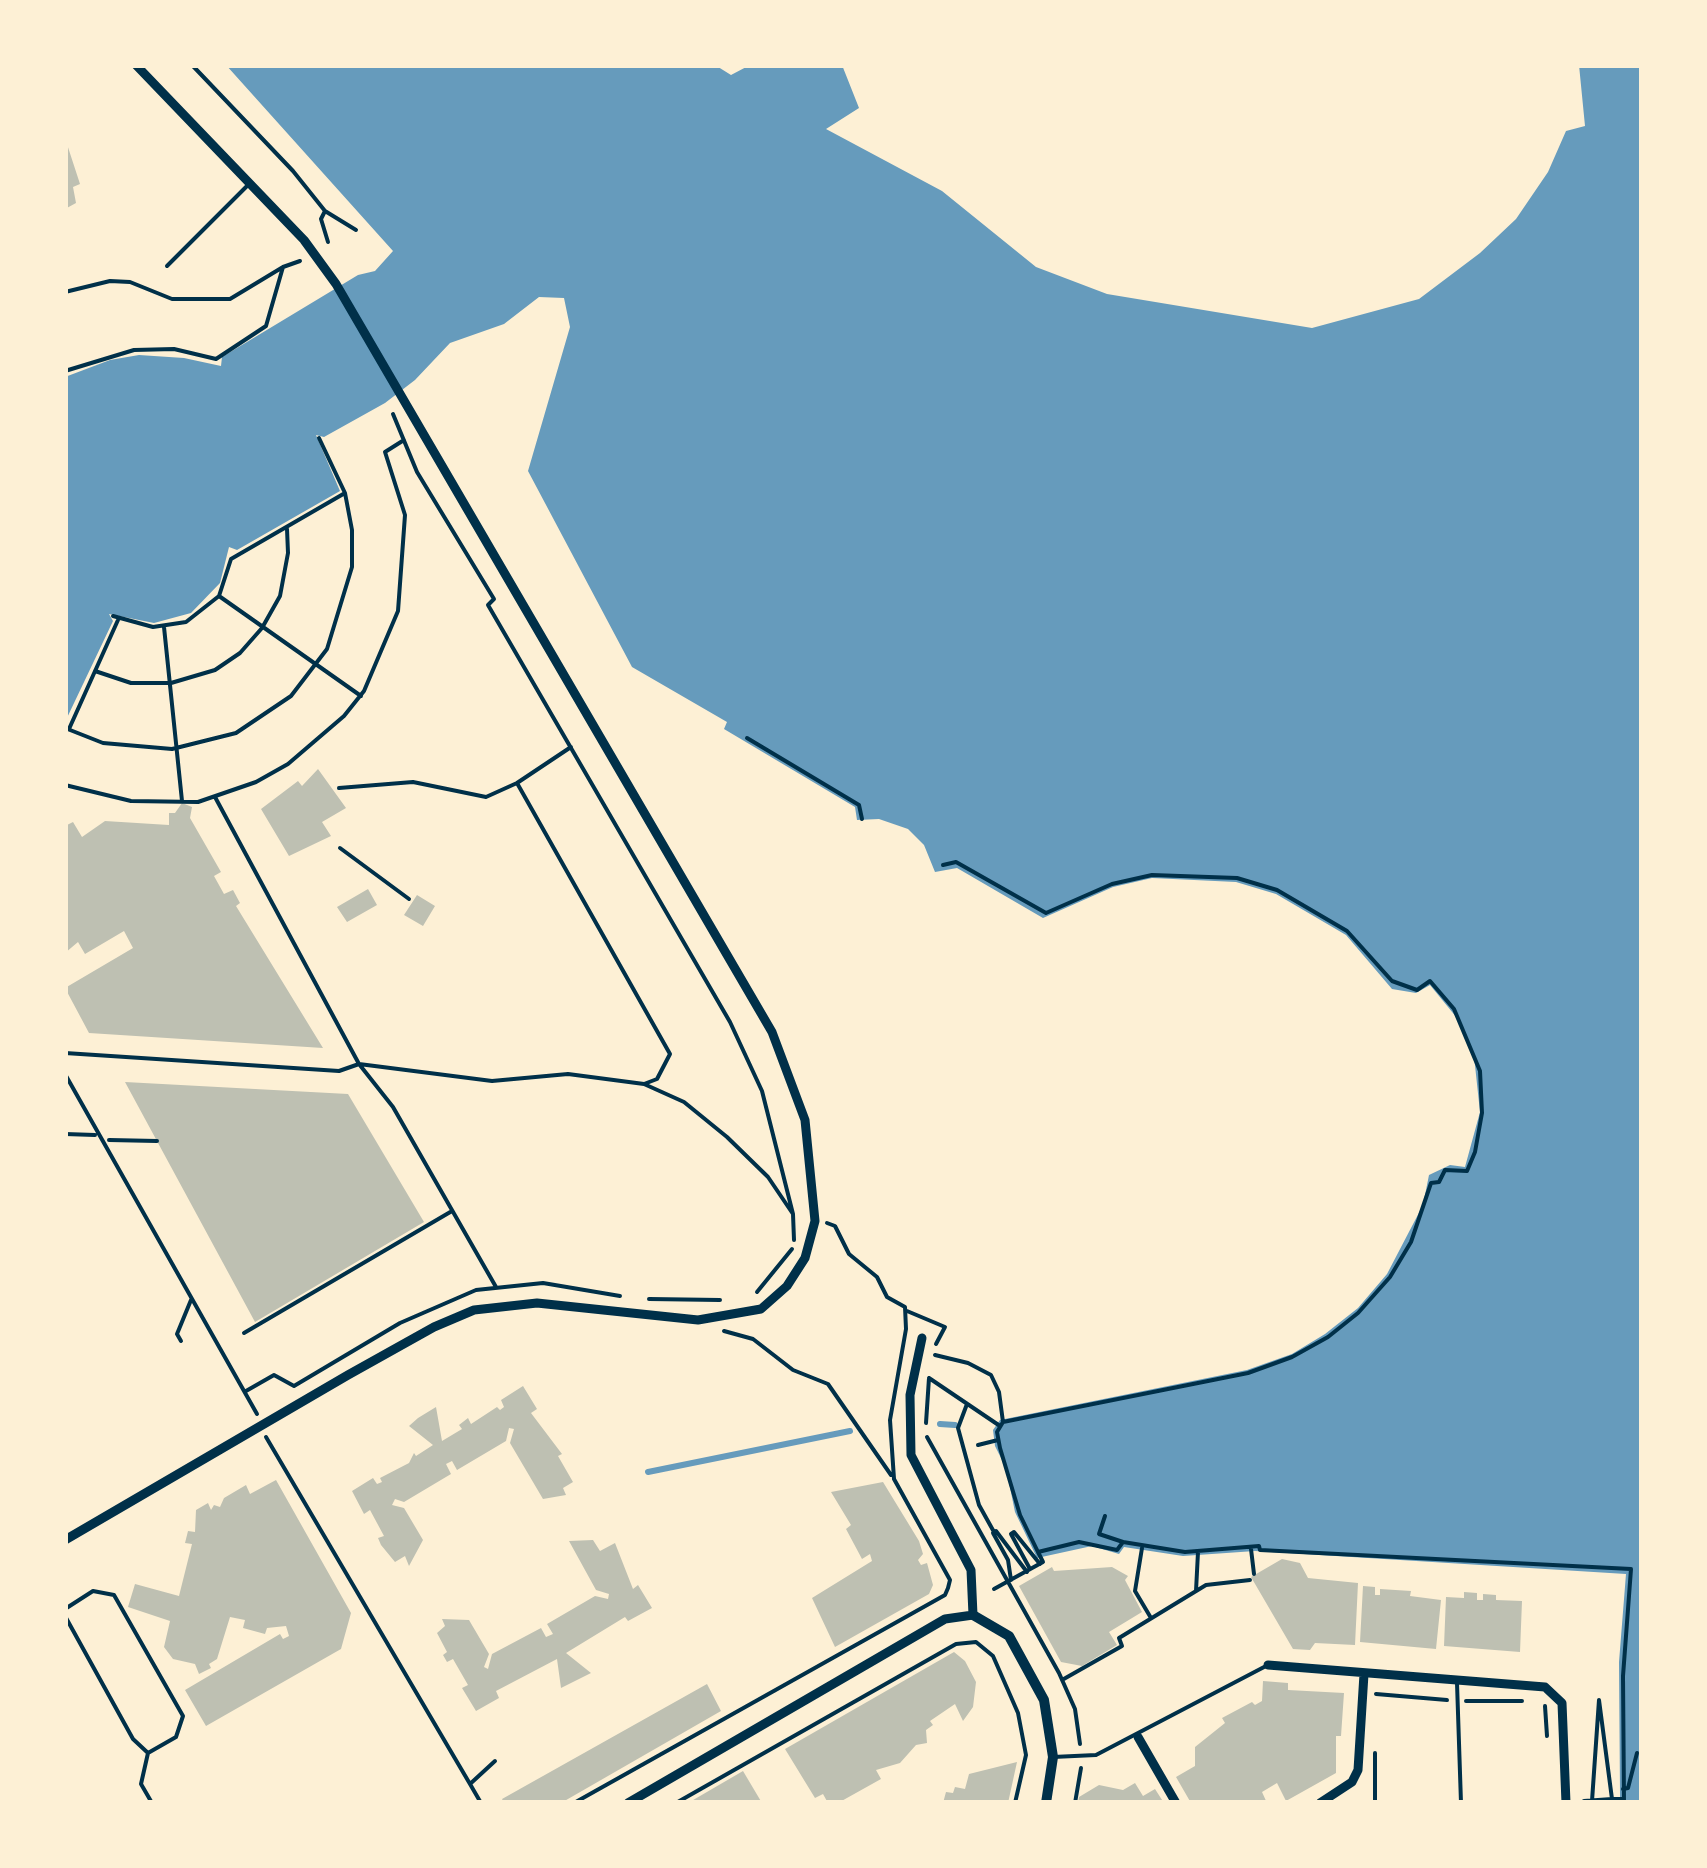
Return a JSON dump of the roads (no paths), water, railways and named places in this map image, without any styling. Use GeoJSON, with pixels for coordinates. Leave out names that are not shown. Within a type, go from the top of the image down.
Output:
{"type":"FeatureCollection","features":[{"type":"Feature","properties":{"kind":"street"},"geometry":{"type":"LineString","coordinates":[[65,1540],[422,1333],[474,1310],[537,1303],[658,1318],[723,1318],[761,1308],[787,1286],[805,1258],[814,1218],[806,1120],[772,1032],[336,284],[304,240],[136,65]]}},
{"type":"Feature","properties":{"kind":"street"},"geometry":{"type":"LineString","coordinates":[[922,1338],[908,1416],[910,1455],[972,1570],[973,1615]]}},
{"type":"Feature","properties":{"kind":"street"},"geometry":{"type":"LineString","coordinates":[[628,1803],[944,1619],[973,1615],[997,1626],[1023,1654],[1044,1700],[1054,1757],[1046,1803]]}},
{"type":"Feature","properties":{"kind":"street"},"geometry":{"type":"LineString","coordinates":[[1268,1665],[1544,1687],[1562,1703],[1566,1803]]}},
{"type":"Feature","properties":{"kind":"street"},"geometry":{"type":"LineString","coordinates":[[1320,1803],[1352,1782],[1358,1770],[1364,1674]]}},
{"type":"Feature","properties":{"kind":"street"},"geometry":{"type":"LineString","coordinates":[[1138,1737],[1176,1803]]}},
{"type":"Feature","properties":{"kind":"lane"},"geometry":{"type":"LineString","coordinates":[[167,266],[250,183]]}},
{"type":"Feature","properties":{"kind":"lane"},"geometry":{"type":"LineString","coordinates":[[340,848],[409,899]]}},
{"type":"Feature","properties":{"kind":"lane"},"geometry":{"type":"LineString","coordinates":[[65,1609],[93,1590],[114,1594],[183,1716],[176,1737],[148,1753],[141,1784],[152,1803]]}},
{"type":"Feature","properties":{"kind":"lane"},"geometry":{"type":"LineString","coordinates":[[65,1616],[133,1739],[148,1753]]}},
{"type":"Feature","properties":{"kind":"lane"},"geometry":{"type":"LineString","coordinates":[[1054,1757],[1080,1757],[1138,1737],[1268,1665]]}},
{"type":"Feature","properties":{"kind":"lane"},"geometry":{"type":"LineString","coordinates":[[1457,1679],[1461,1803]]}},
{"type":"Feature","properties":{"kind":"water"},"geometry":{"type":"Polygon","coordinates":[[[226,65],[715,65],[731,75],[750,65],[842,65],[859,108],[826,129],[942,191],[1036,267],[1107,294],[1312,328],[1419,299],[1480,253],[1516,219],[1548,172],[1566,131],[1585,126],[1579,65],[1642,65],[1642,1803],[1620,1803],[1619,1662],[1626,1574],[1255,1551],[1183,1556],[1124,1547],[1119,1554],[1092,1546],[1037,1558],[1015,1512],[1006,1468],[995,1446],[993,1430],[1000,1420],[1247,1370],[1292,1354],[1325,1334],[1358,1308],[1387,1274],[1423,1205],[1429,1175],[1450,1165],[1465,1167],[1480,1112],[1474,1056],[1457,1018],[1430,985],[1416,993],[1392,989],[1346,935],[1276,894],[1236,882],[1152,878],[1113,887],[1043,918],[957,868],[935,872],[924,845],[908,829],[879,819],[857,820],[855,807],[724,729],[727,722],[632,667],[528,471],[570,327],[564,298],[539,297],[504,324],[450,343],[415,380],[385,403],[324,437],[316,435],[340,491],[237,550],[229,547],[220,583],[191,613],[154,623],[109,614],[113,621],[65,722],[65,377],[110,360],[139,355],[184,358],[221,366],[222,357],[358,275],[375,271],[393,251],[226,65]]]}},
{"type":"Feature","properties":{"kind":"waterway"},"geometry":{"type":"LineString","coordinates":[[940,1424],[955,1425]]}},
{"type":"Feature","properties":{"kind":"waterway"},"geometry":{"type":"LineString","coordinates":[[648,1472],[850,1431]]}}]}
